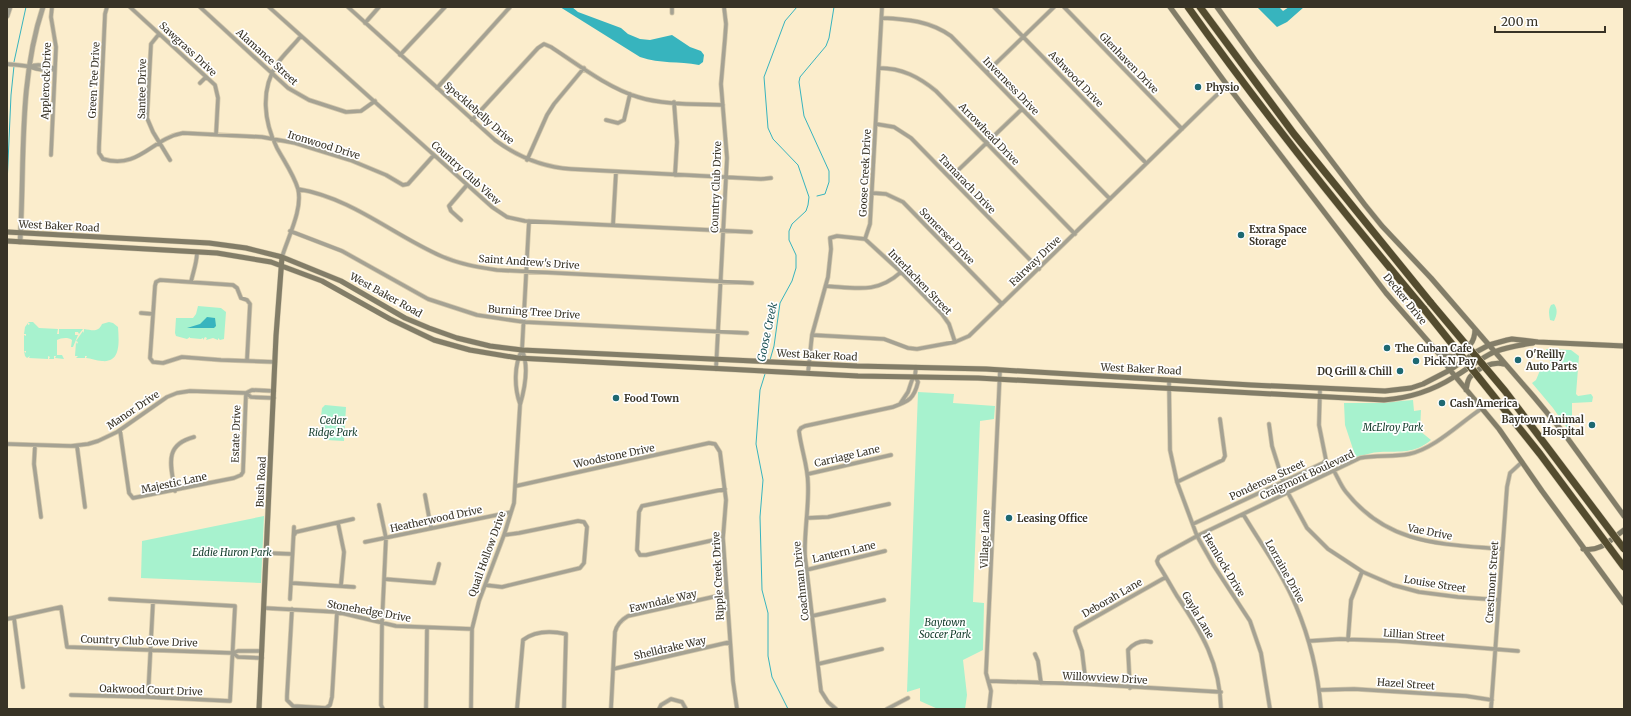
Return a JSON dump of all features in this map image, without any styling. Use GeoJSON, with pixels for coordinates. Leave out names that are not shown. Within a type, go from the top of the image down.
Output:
{"type":"FeatureCollection","features":[{"type":"Feature","properties":{"kind":"highway","name":"Decker Drive"},"geometry":{"type":"LineString","coordinates":[[1188,7],[1232,69],[1333,199],[1424,309],[1540,454],[1624,567]]}},
{"type":"Feature","properties":{"kind":"highway","name":"Decker Drive"},"geometry":{"type":"LineString","coordinates":[[1200,7],[1294,134],[1431,303],[1505,391],[1624,549]]}},
{"type":"Feature","properties":{"kind":"main road","name":"Decker Drive"},"geometry":{"type":"LineString","coordinates":[[1170,7],[1227,85],[1386,293],[1440,355],[1455,377],[1499,429],[1583,549],[1624,604]]}},
{"type":"Feature","properties":{"kind":"main road"},"geometry":{"type":"LineString","coordinates":[[1217,7],[1369,210],[1556,423],[1624,516]]}},
{"type":"Feature","properties":{"kind":"main road","name":"West Baker Road"},"geometry":{"type":"LineString","coordinates":[[7,232],[198,243],[246,248],[282,257],[342,281],[405,318],[438,331],[490,346],[522,350],[780,363],[1000,370],[1320,389],[1385,391],[1411,388],[1435,379],[1489,345],[1512,338],[1538,342],[1624,346]]}},
{"type":"Feature","properties":{"kind":"main road"},"geometry":{"type":"LineString","coordinates":[[112,247],[113,238]]}},
{"type":"Feature","properties":{"kind":"main road","name":"West Baker Road"},"geometry":{"type":"LineString","coordinates":[[7,241],[198,252],[239,256],[281,266],[322,281],[390,319],[434,340],[470,350],[518,358],[779,372],[870,376],[915,376],[1319,397],[1399,399],[1413,396],[1439,386],[1481,359],[1495,352],[1538,342]]}},
{"type":"Feature","properties":{"kind":"main road"},"geometry":{"type":"LineString","coordinates":[[198,243],[198,252]]}},
{"type":"Feature","properties":{"kind":"main road","name":"Bush Road"},"geometry":{"type":"LineString","coordinates":[[259,709],[275,362],[282,257]]}},
{"type":"Feature","properties":{"kind":"main road"},"geometry":{"type":"LineString","coordinates":[[362,303],[366,295]]}},
{"type":"Feature","properties":{"kind":"main road"},"geometry":{"type":"LineString","coordinates":[[1440,355],[1454,357],[1470,345],[1475,338],[1475,329]]}},
{"type":"Feature","properties":{"kind":"main road"},"geometry":{"type":"LineString","coordinates":[[434,340],[438,331]]}},
{"type":"Feature","properties":{"kind":"main road"},"geometry":{"type":"LineString","coordinates":[[596,354],[596,362]]}},
{"type":"Feature","properties":{"kind":"main road"},"geometry":{"type":"LineString","coordinates":[[1466,390],[1469,378],[1489,363],[1496,362],[1505,364]]}},
{"type":"Feature","properties":{"kind":"main road"},"geometry":{"type":"LineString","coordinates":[[1081,384],[1082,375]]}},
{"type":"Feature","properties":{"kind":"main road"},"geometry":{"type":"LineString","coordinates":[[1251,385],[1251,393]]}},
{"type":"Feature","properties":{"kind":"main road"},"geometry":{"type":"LineString","coordinates":[[1363,391],[1363,399]]}},
{"type":"Feature","properties":{"kind":"main road"},"geometry":{"type":"LineString","coordinates":[[1583,549],[1598,549],[1624,530]]}},
{"type":"Feature","properties":{"kind":"street"},"geometry":{"type":"LineString","coordinates":[[7,16],[10,7]]}},
{"type":"Feature","properties":{"kind":"street"},"geometry":{"type":"LineString","coordinates":[[20,242],[26,93],[33,47],[43,7]]}},
{"type":"Feature","properties":{"kind":"street","name":"Applerock Drive"},"geometry":{"type":"LineString","coordinates":[[51,155],[56,47],[50,17],[52,7]]}},
{"type":"Feature","properties":{"kind":"street","name":"Green Tee Drive"},"geometry":{"type":"LineString","coordinates":[[107,7],[98,154],[106,160],[126,161],[136,158],[160,144]]}},
{"type":"Feature","properties":{"kind":"street","name":"Sawgrass Drive"},"geometry":{"type":"LineString","coordinates":[[130,7],[215,86],[218,93],[216,135]]}},
{"type":"Feature","properties":{"kind":"street","name":"Alamance Street"},"geometry":{"type":"LineString","coordinates":[[200,7],[288,88],[301,97],[346,112],[361,111],[374,101]]}},
{"type":"Feature","properties":{"kind":"street","name":"Country Club View"},"geometry":{"type":"LineString","coordinates":[[269,7],[498,212],[515,220],[752,232]]}},
{"type":"Feature","properties":{"kind":"street","name":"Specklebelly Drive"},"geometry":{"type":"LineString","coordinates":[[348,7],[502,146],[527,160],[558,168],[726,178],[771,178]]}},
{"type":"Feature","properties":{"kind":"street"},"geometry":{"type":"LineString","coordinates":[[365,22],[379,7]]}},
{"type":"Feature","properties":{"kind":"street"},"geometry":{"type":"LineString","coordinates":[[400,55],[444,7]]}},
{"type":"Feature","properties":{"kind":"street"},"geometry":{"type":"LineString","coordinates":[[437,88],[510,7]]}},
{"type":"Feature","properties":{"kind":"street"},"geometry":{"type":"LineString","coordinates":[[672,7],[672,14]]}},
{"type":"Feature","properties":{"kind":"street","name":"Country Club Drive"},"geometry":{"type":"LineString","coordinates":[[716,369],[727,152],[722,71],[726,24],[724,7]]}},
{"type":"Feature","properties":{"kind":"street","name":"Goose Creek Drive"},"geometry":{"type":"LineString","coordinates":[[865,239],[870,224],[873,193],[882,7]]}},
{"type":"Feature","properties":{"kind":"street","name":"Ashwood Drive"},"geometry":{"type":"LineString","coordinates":[[994,7],[1146,163]]}},
{"type":"Feature","properties":{"kind":"street"},"geometry":{"type":"LineString","coordinates":[[987,72],[1054,7]]}},
{"type":"Feature","properties":{"kind":"street","name":"Glenhaven Drive"},"geometry":{"type":"LineString","coordinates":[[1064,7],[1182,129]]}},
{"type":"Feature","properties":{"kind":"street","name":"Inverness Drive"},"geometry":{"type":"LineString","coordinates":[[882,18],[911,19],[930,24],[944,31],[987,72],[1110,199]]}},
{"type":"Feature","properties":{"kind":"street","name":"Santee Drive"},"geometry":{"type":"LineString","coordinates":[[159,34],[151,44],[147,115],[150,127],[170,160]]}},
{"type":"Feature","properties":{"kind":"street"},"geometry":{"type":"LineString","coordinates":[[282,257],[299,206],[298,189],[272,138],[267,121],[267,90],[272,73],[301,36]]}},
{"type":"Feature","properties":{"kind":"street"},"geometry":{"type":"LineString","coordinates":[[472,120],[538,48],[544,44],[551,46],[614,87],[630,94],[655,101],[723,105]]}},
{"type":"Feature","properties":{"kind":"street"},"geometry":{"type":"LineString","coordinates":[[8,64],[30,67],[34,70],[46,71],[55,69]]}},
{"type":"Feature","properties":{"kind":"street"},"geometry":{"type":"LineString","coordinates":[[527,160],[547,115],[554,104],[584,68]]}},
{"type":"Feature","properties":{"kind":"street","name":"Arrowhead Drive"},"geometry":{"type":"LineString","coordinates":[[879,68],[895,69],[907,73],[936,91],[1075,234]]}},
{"type":"Feature","properties":{"kind":"street"},"geometry":{"type":"LineString","coordinates":[[200,83],[206,77]]}},
{"type":"Feature","properties":{"kind":"street","name":"Fairway Drive"},"geometry":{"type":"LineString","coordinates":[[812,335],[884,339],[908,348],[917,349],[962,340],[973,333],[1227,85]]}},
{"type":"Feature","properties":{"kind":"street"},"geometry":{"type":"LineString","coordinates":[[606,120],[618,123],[624,120],[630,94]]}},
{"type":"Feature","properties":{"kind":"street"},"geometry":{"type":"LineString","coordinates":[[674,102],[677,142],[675,175]]}},
{"type":"Feature","properties":{"kind":"street"},"geometry":{"type":"LineString","coordinates":[[950,178],[1022,109]]}},
{"type":"Feature","properties":{"kind":"street","name":"Tamarach Drive"},"geometry":{"type":"LineString","coordinates":[[876,124],[894,127],[906,134],[1039,269]]}},
{"type":"Feature","properties":{"kind":"street","name":"Ironwood Drive"},"geometry":{"type":"LineString","coordinates":[[160,144],[178,134],[272,138],[303,144],[337,155],[373,170],[403,185],[408,184],[434,155]]}},
{"type":"Feature","properties":{"kind":"street"},"geometry":{"type":"LineString","coordinates":[[613,225],[616,172]]}},
{"type":"Feature","properties":{"kind":"street"},"geometry":{"type":"LineString","coordinates":[[462,220],[451,211],[449,206],[467,185]]}},
{"type":"Feature","properties":{"kind":"street","name":"Saint Andrew's Drive"},"geometry":{"type":"LineString","coordinates":[[298,189],[320,195],[363,213],[427,250],[452,260],[484,268],[752,282]]}},
{"type":"Feature","properties":{"kind":"street","name":"Somerset Drive"},"geometry":{"type":"LineString","coordinates":[[873,193],[886,194],[903,202],[1002,304]]}},
{"type":"Feature","properties":{"kind":"street"},"geometry":{"type":"LineString","coordinates":[[526,358],[522,350],[529,221]]}},
{"type":"Feature","properties":{"kind":"street","name":"Burning Tree Drive"},"geometry":{"type":"LineString","coordinates":[[290,231],[342,251],[413,292],[439,304],[477,315],[524,322],[747,332]]}},
{"type":"Feature","properties":{"kind":"street"},"geometry":{"type":"LineString","coordinates":[[808,373],[812,335],[826,286],[830,264],[830,238],[841,236],[865,239]]}},
{"type":"Feature","properties":{"kind":"street","name":"Interlachen Street"},"geometry":{"type":"LineString","coordinates":[[865,239],[901,272],[946,318],[955,342]]}},
{"type":"Feature","properties":{"kind":"street"},"geometry":{"type":"LineString","coordinates":[[191,282],[197,263],[198,252]]}},
{"type":"Feature","properties":{"kind":"street"},"geometry":{"type":"LineString","coordinates":[[826,286],[862,288],[876,287],[892,280],[901,272]]}},
{"type":"Feature","properties":{"kind":"street"},"geometry":{"type":"LineString","coordinates":[[247,360],[250,304],[247,300],[241,298],[237,288],[233,285],[160,280],[156,282],[150,358],[152,362],[163,363],[182,357],[275,362]]}},
{"type":"Feature","properties":{"kind":"street"},"geometry":{"type":"LineString","coordinates":[[141,314],[153,314]]}},
{"type":"Feature","properties":{"kind":"street","name":"Quail Hollow Drive"},"geometry":{"type":"LineString","coordinates":[[520,405],[516,392],[518,358],[522,350]]}},
{"type":"Feature","properties":{"kind":"street","name":"Quail Hollow Drive"},"geometry":{"type":"LineString","coordinates":[[471,709],[472,629],[479,601],[504,535],[514,503],[520,405],[524,392],[526,358]]}},
{"type":"Feature","properties":{"kind":"street","name":"Coachman Drive"},"geometry":{"type":"LineString","coordinates":[[900,404],[908,392],[915,376],[916,367]]}},
{"type":"Feature","properties":{"kind":"street","name":"Village Lane"},"geometry":{"type":"LineString","coordinates":[[989,709],[990,691],[986,673],[1000,370]]}},
{"type":"Feature","properties":{"kind":"street","name":"Coachman Drive"},"geometry":{"type":"LineString","coordinates":[[836,709],[828,702],[821,691],[806,570],[804,540],[807,518],[808,474],[799,431],[801,428],[906,402],[914,394],[918,382],[915,376]]}},
{"type":"Feature","properties":{"kind":"street","name":"Hemlock Drive"},"geometry":{"type":"LineString","coordinates":[[1169,380],[1170,450],[1177,482],[1197,536],[1214,566],[1250,621],[1262,653],[1270,709]]}},
{"type":"Feature","properties":{"kind":"street","name":"Ponderosa Street"},"geometry":{"type":"LineString","coordinates":[[1192,524],[1323,463],[1326,460],[1319,425],[1320,389]]}},
{"type":"Feature","properties":{"kind":"street","name":"Manor Drive"},"geometry":{"type":"LineString","coordinates":[[7,444],[77,446],[98,441],[120,430],[167,397],[177,393],[190,391],[246,393],[252,390],[274,391]]}},
{"type":"Feature","properties":{"kind":"street","name":"Manor Drive"},"geometry":{"type":"LineString","coordinates":[[246,393],[251,397],[274,398]]}},
{"type":"Feature","properties":{"kind":"street","name":"Estate Drive"},"geometry":{"type":"LineString","coordinates":[[241,475],[243,472],[246,393]]}},
{"type":"Feature","properties":{"kind":"street","name":"Craigmont Boulevard"},"geometry":{"type":"LineString","coordinates":[[1166,577],[1158,564],[1157,561],[1159,557],[1197,536],[1360,458],[1404,455],[1422,450],[1481,409]]}},
{"type":"Feature","properties":{"kind":"street"},"geometry":{"type":"LineString","coordinates":[[1177,482],[1223,460],[1225,456],[1220,419]]}},
{"type":"Feature","properties":{"kind":"street"},"geometry":{"type":"LineString","coordinates":[[1269,424],[1272,446],[1282,481]]}},
{"type":"Feature","properties":{"kind":"street","name":"Majestic Lane"},"geometry":{"type":"LineString","coordinates":[[120,430],[129,493],[133,498],[175,491],[241,475]]}},
{"type":"Feature","properties":{"kind":"street"},"geometry":{"type":"LineString","coordinates":[[175,491],[171,456],[174,448],[178,444],[184,440],[194,437]]}},
{"type":"Feature","properties":{"kind":"street","name":"Woodstone Drive"},"geometry":{"type":"LineString","coordinates":[[516,486],[709,443],[715,444]]}},
{"type":"Feature","properties":{"kind":"street","name":"Ripple Creek Drive"},"geometry":{"type":"LineString","coordinates":[[715,444],[720,452],[726,500],[723,538],[726,594],[737,709]]}},
{"type":"Feature","properties":{"kind":"street"},"geometry":{"type":"LineString","coordinates":[[35,445],[34,464],[41,517]]}},
{"type":"Feature","properties":{"kind":"street"},"geometry":{"type":"LineString","coordinates":[[77,446],[85,507]]}},
{"type":"Feature","properties":{"kind":"street","name":"Carriage Lane"},"geometry":{"type":"LineString","coordinates":[[808,474],[891,455]]}},
{"type":"Feature","properties":{"kind":"street","name":"Crestmont Street"},"geometry":{"type":"LineString","coordinates":[[1491,709],[1508,480],[1510,473],[1522,462]]}},
{"type":"Feature","properties":{"kind":"street","name":"Vae Drive"},"geometry":{"type":"LineString","coordinates":[[1334,471],[1346,492],[1362,510],[1380,523],[1401,534],[1422,541],[1502,549]]}},
{"type":"Feature","properties":{"kind":"street"},"geometry":{"type":"LineString","coordinates":[[723,538],[646,555],[640,554],[637,550],[639,512],[642,506],[725,489]]}},
{"type":"Feature","properties":{"kind":"street","name":"Louise Street"},"geometry":{"type":"LineString","coordinates":[[1288,493],[1307,528],[1328,549],[1362,572],[1393,585],[1419,592],[1499,600]]}},
{"type":"Feature","properties":{"kind":"street"},"geometry":{"type":"LineString","coordinates":[[425,495],[431,528]]}},
{"type":"Feature","properties":{"kind":"street"},"geometry":{"type":"LineString","coordinates":[[807,518],[828,517],[888,504]]}},
{"type":"Feature","properties":{"kind":"street"},"geometry":{"type":"LineString","coordinates":[[379,505],[386,538],[382,623],[383,709]]}},
{"type":"Feature","properties":{"kind":"street","name":"Heatherwood Drive"},"geometry":{"type":"LineString","coordinates":[[365,542],[511,512]]}},
{"type":"Feature","properties":{"kind":"street","name":"Lorraine Drive"},"geometry":{"type":"LineString","coordinates":[[1243,514],[1296,605],[1310,641],[1321,709]]}},
{"type":"Feature","properties":{"kind":"street"},"geometry":{"type":"LineString","coordinates":[[293,536],[296,532],[353,519]]}},
{"type":"Feature","properties":{"kind":"street"},"geometry":{"type":"LineString","coordinates":[[485,585],[502,587],[580,568],[584,563],[587,527],[584,522],[578,521],[519,534],[504,535]]}},
{"type":"Feature","properties":{"kind":"street"},"geometry":{"type":"LineString","coordinates":[[338,523],[344,552],[341,585]]}},
{"type":"Feature","properties":{"kind":"street"},"geometry":{"type":"LineString","coordinates":[[290,599],[294,527]]}},
{"type":"Feature","properties":{"kind":"street","name":"Lantern Lane"},"geometry":{"type":"LineString","coordinates":[[806,570],[885,551]]}},
{"type":"Feature","properties":{"kind":"street"},"geometry":{"type":"LineString","coordinates":[[266,553],[292,554]]}},
{"type":"Feature","properties":{"kind":"street"},"geometry":{"type":"LineString","coordinates":[[384,579],[434,583],[439,564]]}},
{"type":"Feature","properties":{"kind":"street"},"geometry":{"type":"LineString","coordinates":[[1348,640],[1351,600],[1362,572]]}},
{"type":"Feature","properties":{"kind":"street","name":"Deborah Lane"},"geometry":{"type":"LineString","coordinates":[[1086,684],[1082,651],[1075,631],[1076,628],[1166,577]]}},
{"type":"Feature","properties":{"kind":"street","name":"Gayla Lane"},"geometry":{"type":"LineString","coordinates":[[1166,577],[1202,634],[1218,675],[1221,692],[1221,709]]}},
{"type":"Feature","properties":{"kind":"street"},"geometry":{"type":"LineString","coordinates":[[292,583],[354,587]]}},
{"type":"Feature","properties":{"kind":"street","name":"Fawndale Way"},"geometry":{"type":"LineString","coordinates":[[611,709],[615,632],[623,619],[628,616],[726,594]]}},
{"type":"Feature","properties":{"kind":"street"},"geometry":{"type":"LineString","coordinates":[[110,599],[236,606],[233,653]]}},
{"type":"Feature","properties":{"kind":"street"},"geometry":{"type":"LineString","coordinates":[[812,616],[884,600]]}},
{"type":"Feature","properties":{"kind":"street"},"geometry":{"type":"LineString","coordinates":[[148,697],[153,602]]}},
{"type":"Feature","properties":{"kind":"street","name":"Country Club Cove Drive"},"geometry":{"type":"LineString","coordinates":[[7,620],[61,607],[67,647],[233,653],[238,650],[262,651]]}},
{"type":"Feature","properties":{"kind":"street","name":"Stonehedge Drive"},"geometry":{"type":"LineString","coordinates":[[264,608],[337,612],[396,626],[472,629]]}},
{"type":"Feature","properties":{"kind":"street"},"geometry":{"type":"LineString","coordinates":[[292,609],[287,700],[293,706],[306,707],[326,708],[332,701],[337,612]]}},
{"type":"Feature","properties":{"kind":"street"},"geometry":{"type":"LineString","coordinates":[[14,618],[23,687]]}},
{"type":"Feature","properties":{"kind":"street"},"geometry":{"type":"LineString","coordinates":[[426,709],[427,628]]}},
{"type":"Feature","properties":{"kind":"street"},"geometry":{"type":"LineString","coordinates":[[517,709],[523,640],[528,636],[553,631],[566,634],[564,709]]}},
{"type":"Feature","properties":{"kind":"street"},"geometry":{"type":"LineString","coordinates":[[1130,688],[1128,650],[1144,640],[1151,642]]}},
{"type":"Feature","properties":{"kind":"street","name":"Lillian Street"},"geometry":{"type":"LineString","coordinates":[[1310,641],[1397,641],[1518,651]]}},
{"type":"Feature","properties":{"kind":"street","name":"Shelldrake Way"},"geometry":{"type":"LineString","coordinates":[[613,669],[730,642]]}},
{"type":"Feature","properties":{"kind":"street"},"geometry":{"type":"LineString","coordinates":[[818,664],[882,649]]}},
{"type":"Feature","properties":{"kind":"street","name":"Country Club Cove Drive"},"geometry":{"type":"LineString","coordinates":[[233,653],[238,657],[262,658]]}},
{"type":"Feature","properties":{"kind":"street","name":"Oakwood Court Drive"},"geometry":{"type":"LineString","coordinates":[[71,695],[230,701],[233,653]]}},
{"type":"Feature","properties":{"kind":"street"},"geometry":{"type":"LineString","coordinates":[[1035,654],[1038,661],[1041,683]]}},
{"type":"Feature","properties":{"kind":"street","name":"Willowview Drive"},"geometry":{"type":"LineString","coordinates":[[989,681],[1086,684],[1130,688],[1221,692]]}},
{"type":"Feature","properties":{"kind":"street","name":"Hazel Street"},"geometry":{"type":"LineString","coordinates":[[1319,690],[1354,689],[1466,696],[1492,700]]}},
{"type":"Feature","properties":{"kind":"street"},"geometry":{"type":"LineString","coordinates":[[887,709],[908,698]]}},
{"type":"Feature","properties":{"kind":"street"},"geometry":{"type":"LineString","coordinates":[[659,709],[661,705],[671,699],[682,702],[686,709]]}},
{"type":"Feature","properties":{"kind":"green space"},"geometry":{"type":"Polygon","coordinates":[[[1554,304],[1557,312],[1554,321],[1550,320],[1549,309],[1551,305],[1554,304]]]}},
{"type":"Feature","properties":{"kind":"green space"},"geometry":{"type":"Polygon","coordinates":[[[198,306],[221,308],[226,312],[224,339],[220,340],[218,338],[218,340],[213,338],[206,340],[207,338],[205,337],[203,340],[203,338],[190,337],[187,339],[176,336],[176,318],[193,318],[196,314],[198,306]]]}},
{"type":"Feature","properties":{"kind":"green space"},"geometry":{"type":"Polygon","coordinates":[[[28,322],[33,322],[39,328],[58,329],[57,334],[59,334],[59,329],[83,329],[79,334],[78,332],[75,332],[75,335],[78,335],[73,347],[71,347],[72,340],[69,338],[57,340],[57,355],[62,355],[64,359],[55,358],[56,356],[54,356],[54,359],[49,359],[50,357],[48,356],[48,359],[29,358],[30,356],[27,358],[24,351],[24,335],[26,336],[26,334],[24,334],[25,327],[28,323],[28,325],[30,324],[28,322]]]}},
{"type":"Feature","properties":{"kind":"green space"},"geometry":{"type":"Polygon","coordinates":[[[109,322],[118,327],[118,350],[113,359],[108,361],[98,361],[86,358],[87,356],[85,356],[85,358],[76,358],[78,356],[75,356],[76,342],[77,344],[78,342],[76,341],[83,331],[84,333],[84,329],[97,330],[102,324],[109,322]]]}},
{"type":"Feature","properties":{"kind":"green space"},"geometry":{"type":"Polygon","coordinates":[[[1546,349],[1571,350],[1579,356],[1576,394],[1578,396],[1591,394],[1593,397],[1592,402],[1572,403],[1572,416],[1574,421],[1568,428],[1532,383],[1536,380],[1541,368],[1551,364],[1546,349]]]}},
{"type":"Feature","properties":{"kind":"green space","name":"Baytown Soccer Park"},"geometry":{"type":"Polygon","coordinates":[[[918,392],[954,394],[953,403],[995,406],[994,419],[980,421],[973,602],[984,603],[983,650],[963,660],[967,695],[965,709],[938,709],[920,701],[920,688],[907,692],[918,392]]]}},
{"type":"Feature","properties":{"kind":"green space","name":"McElroy Park"},"geometry":{"type":"Polygon","coordinates":[[[1413,400],[1414,411],[1421,410],[1420,431],[1431,440],[1413,450],[1374,453],[1356,458],[1345,425],[1344,403],[1378,403],[1413,400]]]}},
{"type":"Feature","properties":{"kind":"green space","name":"Cedar Ridge Park"},"geometry":{"type":"Polygon","coordinates":[[[325,405],[346,407],[344,441],[326,440],[323,437],[321,420],[322,408],[325,405]]]}},
{"type":"Feature","properties":{"kind":"green space","name":"Eddie Huron Park"},"geometry":{"type":"Polygon","coordinates":[[[264,516],[261,583],[141,578],[142,541],[264,516]]]}},
{"type":"Feature","properties":{"kind":"water"},"geometry":{"type":"Polygon","coordinates":[[[560,7],[572,7],[578,12],[621,28],[628,34],[640,39],[650,40],[672,35],[690,47],[701,51],[704,55],[703,62],[699,65],[662,62],[640,57],[560,7]]]}},
{"type":"Feature","properties":{"kind":"water"},"geometry":{"type":"Polygon","coordinates":[[[1257,7],[1279,7],[1283,11],[1289,7],[1304,7],[1287,22],[1277,27],[1257,7]]]}},
{"type":"Feature","properties":{"kind":"water"},"geometry":{"type":"Polygon","coordinates":[[[207,317],[215,318],[216,326],[214,328],[187,328],[200,324],[207,317]]]}},
{"type":"Feature","properties":{"kind":"waterway"},"geometry":{"type":"LineString","coordinates":[[14,62],[26,7]]}},
{"type":"Feature","properties":{"kind":"waterway","name":"Goose Creek"},"geometry":{"type":"LineString","coordinates":[[770,360],[774,346],[780,303],[792,281],[796,268],[796,255],[789,240],[789,231],[792,224],[806,211],[809,197],[798,165],[773,139],[768,128],[764,77],[785,21],[797,7]]}},
{"type":"Feature","properties":{"kind":"waterway"},"geometry":{"type":"LineString","coordinates":[[817,196],[825,194],[829,182],[829,171],[804,116],[799,82],[800,77],[826,46],[829,38],[834,7]]}},
{"type":"Feature","properties":{"kind":"waterway"},"geometry":{"type":"LineString","coordinates":[[7,185],[11,95],[14,66]]}},
{"type":"Feature","properties":{"kind":"waterway","name":"Goose Creek"},"geometry":{"type":"LineString","coordinates":[[765,374],[760,390],[756,444],[763,480],[760,517],[762,590],[768,613],[768,656],[772,677],[788,709]]}},
{"type":"Feature","properties":{"kind":"place","name":"Physio"},"geometry":{"type":"Point","coordinates":[1198,87]}},
{"type":"Feature","properties":{"kind":"place","name":"Extra Space Storage"},"geometry":{"type":"Point","coordinates":[1241,235]}},
{"type":"Feature","properties":{"kind":"place","name":"The Cuban Cafe"},"geometry":{"type":"Point","coordinates":[1387,348]}},
{"type":"Feature","properties":{"kind":"place","name":"O'Reilly Auto Parts"},"geometry":{"type":"Point","coordinates":[1518,360]}},
{"type":"Feature","properties":{"kind":"place","name":"Pick N Pay"},"geometry":{"type":"Point","coordinates":[1416,361]}},
{"type":"Feature","properties":{"kind":"place","name":"DQ Grill & Chill"},"geometry":{"type":"Point","coordinates":[1400,371]}},
{"type":"Feature","properties":{"kind":"place","name":"Food Town"},"geometry":{"type":"Point","coordinates":[616,398]}},
{"type":"Feature","properties":{"kind":"place","name":"Cash America"},"geometry":{"type":"Point","coordinates":[1442,403]}},
{"type":"Feature","properties":{"kind":"place","name":"Baytown Animal Hospital"},"geometry":{"type":"Point","coordinates":[1592,425]}},
{"type":"Feature","properties":{"kind":"place","name":"Leasing Office"},"geometry":{"type":"Point","coordinates":[1009,518]}}]}
